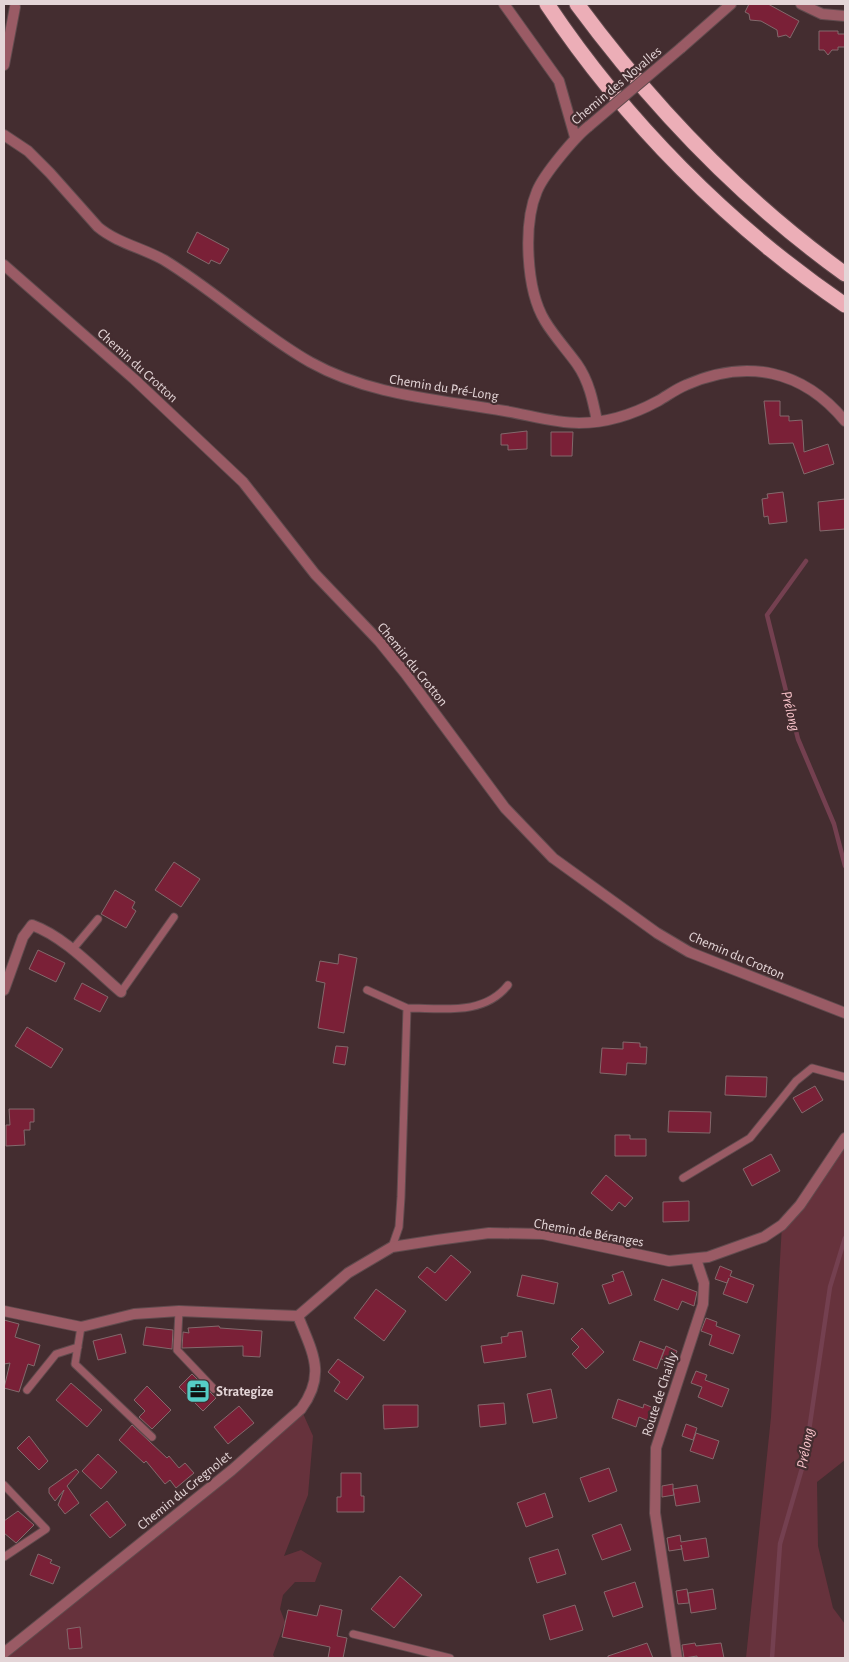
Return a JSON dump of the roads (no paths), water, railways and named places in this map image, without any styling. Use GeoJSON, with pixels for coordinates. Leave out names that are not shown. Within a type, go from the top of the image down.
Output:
{"type":"FeatureCollection","features":[{"type":"Feature","properties":{"kind":"highway"},"geometry":{"type":"LineString","coordinates":[[547,4],[602,79],[679,165],[758,238],[845,305]]}},
{"type":"Feature","properties":{"kind":"highway"},"geometry":{"type":"LineString","coordinates":[[577,4],[646,91],[711,161],[773,218],[845,274]]}},
{"type":"Feature","properties":{"kind":"street"},"geometry":{"type":"LineString","coordinates":[[504,4],[559,81],[575,137]]}},
{"type":"Feature","properties":{"kind":"street","name":"Chemin des Novalles"},"geometry":{"type":"LineString","coordinates":[[597,421],[592,395],[579,366],[544,320],[532,288],[528,255],[531,218],[537,190],[575,137],[731,4]]}},
{"type":"Feature","properties":{"kind":"street"},"geometry":{"type":"LineString","coordinates":[[802,4],[822,14],[845,16]]}},
{"type":"Feature","properties":{"kind":"street"},"geometry":{"type":"LineString","coordinates":[[4,65],[15,8]]}},
{"type":"Feature","properties":{"kind":"street","name":"Chemin du Pré-Long"},"geometry":{"type":"LineString","coordinates":[[4,134],[33,156],[108,236],[165,261],[310,361],[371,388],[404,396],[577,423],[623,416],[657,402],[686,385],[726,372],[783,375],[802,383],[833,407],[845,421]]}},
{"type":"Feature","properties":{"kind":"street","name":"Chemin du Crotton"},"geometry":{"type":"LineString","coordinates":[[4,265],[134,379],[243,482],[314,574],[379,641],[405,672],[505,808],[552,858],[657,933],[689,952],[845,1014]]}},
{"type":"Feature","properties":{"kind":"street"},"geometry":{"type":"LineString","coordinates":[[4,990],[23,937],[32,925],[42,929],[72,950],[121,992]]}},
{"type":"Feature","properties":{"kind":"street","name":"Chemin de Béranges"},"geometry":{"type":"LineString","coordinates":[[298,1316],[348,1273],[392,1247],[489,1233],[543,1234],[669,1261],[708,1258],[764,1237],[782,1225],[800,1205],[845,1138]]}},
{"type":"Feature","properties":{"kind":"street","name":"Route de Chailly"},"geometry":{"type":"LineString","coordinates":[[677,1658],[655,1513],[656,1448],[702,1304],[704,1283],[696,1259]]}},
{"type":"Feature","properties":{"kind":"street"},"geometry":{"type":"LineString","coordinates":[[4,1311],[81,1327],[134,1314],[179,1311],[298,1316]]}},
{"type":"Feature","properties":{"kind":"street","name":"Chemin du Gregnolet"},"geometry":{"type":"LineString","coordinates":[[4,1654],[232,1470],[301,1409],[310,1397],[316,1372],[315,1358],[298,1316]]}},
{"type":"Feature","properties":{"kind":"lane"},"geometry":{"type":"LineString","coordinates":[[121,992],[174,917]]}},
{"type":"Feature","properties":{"kind":"lane"},"geometry":{"type":"LineString","coordinates":[[72,950],[98,919]]}},
{"type":"Feature","properties":{"kind":"lane"},"geometry":{"type":"LineString","coordinates":[[367,990],[407,1008],[469,1008],[486,1004],[508,985]]}},
{"type":"Feature","properties":{"kind":"lane"},"geometry":{"type":"LineString","coordinates":[[392,1247],[399,1227],[401,1197],[407,1008]]}},
{"type":"Feature","properties":{"kind":"lane"},"geometry":{"type":"LineString","coordinates":[[683,1178],[750,1138],[796,1081],[812,1068],[845,1077]]}},
{"type":"Feature","properties":{"kind":"lane"},"geometry":{"type":"LineString","coordinates":[[179,1311],[177,1350],[214,1389]]}},
{"type":"Feature","properties":{"kind":"lane"},"geometry":{"type":"LineString","coordinates":[[81,1327],[75,1364],[152,1437]]}},
{"type":"Feature","properties":{"kind":"lane"},"geometry":{"type":"LineString","coordinates":[[27,1390],[39,1378],[56,1354],[78,1347]]}},
{"type":"Feature","properties":{"kind":"lane"},"geometry":{"type":"LineString","coordinates":[[4,1485],[46,1529],[4,1557]]}},
{"type":"Feature","properties":{"kind":"lane"},"geometry":{"type":"LineString","coordinates":[[353,1634],[450,1658]]}},
{"type":"Feature","properties":{"kind":"waterway","name":"Prélong"},"geometry":{"type":"LineString","coordinates":[[806,561],[767,615],[798,739],[834,824],[845,866]]}},
{"type":"Feature","properties":{"kind":"waterway","name":"Prélong"},"geometry":{"type":"LineString","coordinates":[[772,1658],[780,1544],[805,1458],[830,1287],[845,1238]]}},
{"type":"Feature","properties":{"kind":"place","name":"Strategize"},"geometry":{"type":"Point","coordinates":[198,1391]}}]}
